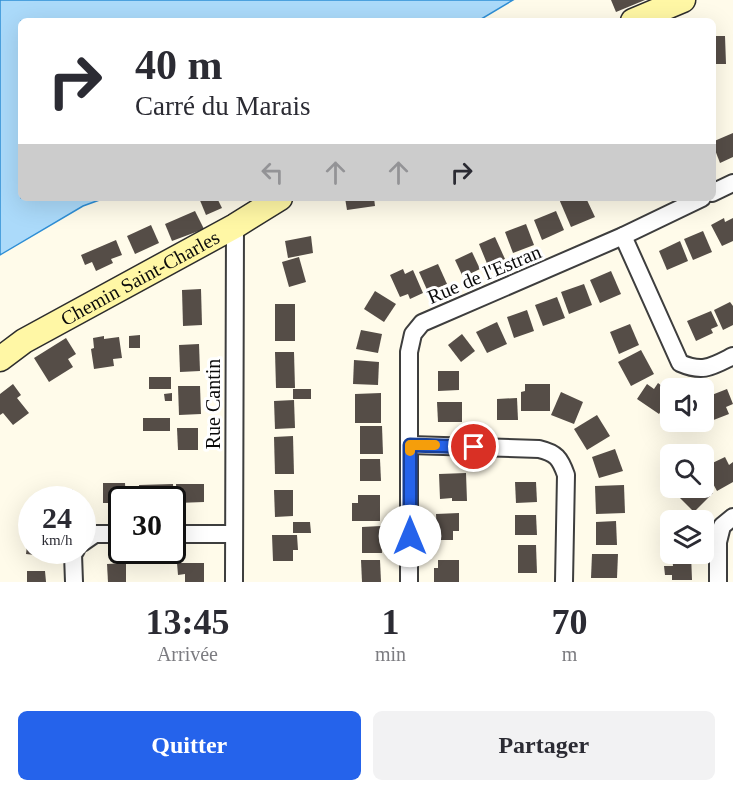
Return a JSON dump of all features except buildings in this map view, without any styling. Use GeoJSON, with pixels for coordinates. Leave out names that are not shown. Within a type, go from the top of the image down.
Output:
{"type":"FeatureCollection","features":[{"type":"Feature","properties":{"kind":"main road"},"geometry":{"type":"LineString","coordinates":[[640,18],[683,0]]}},
{"type":"Feature","properties":{"kind":"main road","name":"Chemin Saint-Charles"},"geometry":{"type":"LineString","coordinates":[[0,359],[24,341],[235,226],[275,201]]}},
{"type":"Feature","properties":{"kind":"street"},"geometry":{"type":"LineString","coordinates":[[716,191],[733,183]]}},
{"type":"Feature","properties":{"kind":"street","name":"Rue de l'Estran"},"geometry":{"type":"LineString","coordinates":[[409,582],[410,352],[413,334],[422,323],[623,236],[696,201]]}},
{"type":"Feature","properties":{"kind":"street","name":"Rue Cantin"},"geometry":{"type":"LineString","coordinates":[[234,582],[235,226]]}},
{"type":"Feature","properties":{"kind":"street"},"geometry":{"type":"LineString","coordinates":[[623,236],[680,363],[693,369],[706,369],[733,356]]}},
{"type":"Feature","properties":{"kind":"street"},"geometry":{"type":"LineString","coordinates":[[410,445],[539,449],[553,452],[562,463],[566,475],[564,582]]}},
{"type":"Feature","properties":{"kind":"street"},"geometry":{"type":"LineString","coordinates":[[718,582],[718,542],[722,526],[733,517]]}},
{"type":"Feature","properties":{"kind":"street"},"geometry":{"type":"LineString","coordinates":[[186,534],[233,534]]}},
{"type":"Feature","properties":{"kind":"street"},"geometry":{"type":"LineString","coordinates":[[73,564],[74,582]]}},
{"type":"Feature","properties":{"kind":"water"},"geometry":{"type":"Polygon","coordinates":[[[0,0],[513,0],[483,18],[18,18],[18,201],[97,201],[83,206],[0,255],[0,0]]]}},
{"type":"Feature","properties":{"kind":"slow traffic"},"geometry":{"type":"LineString","coordinates":[[410,451],[410,445],[435,445]]}},
{"type":"Feature","properties":{"kind":"route"},"geometry":{"type":"LineString","coordinates":[[410,536],[410,445],[474,447]]}}]}
